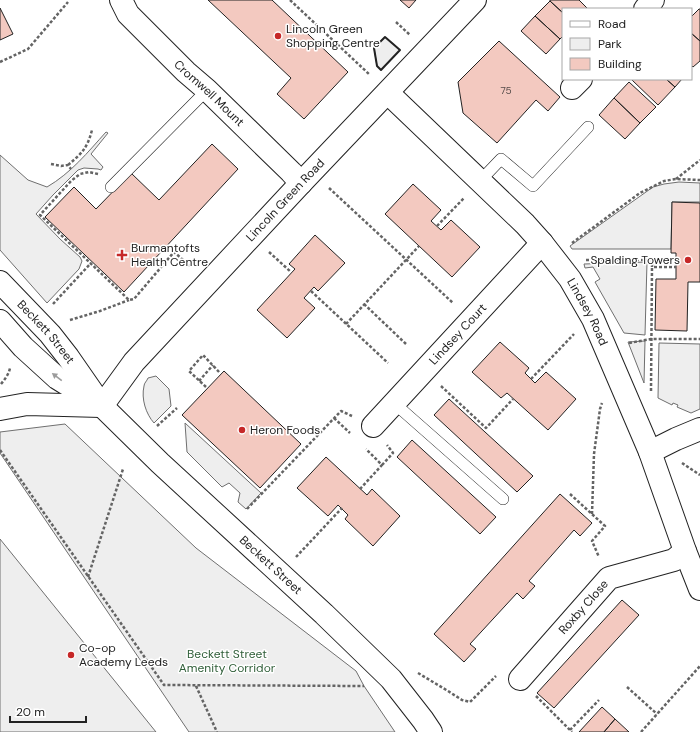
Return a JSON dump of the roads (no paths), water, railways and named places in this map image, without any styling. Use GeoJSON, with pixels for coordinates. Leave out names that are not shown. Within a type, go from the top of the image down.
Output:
{"type":"FeatureCollection","features":[{"type":"Feature","properties":{"kind":"street","name":"Cromwell Mount"},"geometry":{"type":"LineString","coordinates":[[121,0],[128,14],[301,183]]}},
{"type":"Feature","properties":{"kind":"street","name":"Lincoln Green Road"},"geometry":{"type":"LineString","coordinates":[[102,406],[134,362],[475,0]]}},
{"type":"Feature","properties":{"kind":"street"},"geometry":{"type":"LineString","coordinates":[[646,8],[653,0]]}},
{"type":"Feature","properties":{"kind":"street","name":"Lindsey Road"},"geometry":{"type":"LineString","coordinates":[[388,92],[525,224],[570,279],[593,318],[650,452],[700,589]]}},
{"type":"Feature","properties":{"kind":"street","name":"Lindsey Court"},"geometry":{"type":"LineString","coordinates":[[373,426],[542,243]]}},
{"type":"Feature","properties":{"kind":"street","name":"Beckett Street"},"geometry":{"type":"LineString","coordinates":[[0,282],[50,334],[102,406],[156,459],[324,614],[391,679],[431,732]]}},
{"type":"Feature","properties":{"kind":"street","name":"Beckett Street"},"geometry":{"type":"LineString","coordinates":[[0,320],[23,347],[57,378],[102,406]]}},
{"type":"Feature","properties":{"kind":"street"},"geometry":{"type":"LineString","coordinates":[[0,409],[27,404],[102,406]]}},
{"type":"Feature","properties":{"kind":"street"},"geometry":{"type":"LineString","coordinates":[[650,452],[700,429]]}},
{"type":"Feature","properties":{"kind":"street","name":"Roxby Close"},"geometry":{"type":"LineString","coordinates":[[520,679],[609,578],[674,560],[685,551]]}},
{"type":"Feature","properties":{"kind":"lane"},"geometry":{"type":"LineString","coordinates":[[111,187],[207,90]]}},
{"type":"Feature","properties":{"kind":"lane"},"geometry":{"type":"LineString","coordinates":[[480,181],[501,159],[533,186],[588,127]]}},
{"type":"Feature","properties":{"kind":"lane"},"geometry":{"type":"LineString","coordinates":[[394,403],[503,499]]}},
{"type":"Feature","properties":{"kind":"place","name":"Lincoln Green Shopping Centre"},"geometry":{"type":"Point","coordinates":[278,36]}},
{"type":"Feature","properties":{"kind":"place","name":"Burmantofts Health Centre"},"geometry":{"type":"Point","coordinates":[122,255]}},
{"type":"Feature","properties":{"kind":"place","name":"Spalding Towers"},"geometry":{"type":"Point","coordinates":[688,260]}},
{"type":"Feature","properties":{"kind":"place","name":"Heron Foods"},"geometry":{"type":"Point","coordinates":[242,430]}},
{"type":"Feature","properties":{"kind":"place","name":"Co-op Academy Leeds"},"geometry":{"type":"Point","coordinates":[71,655]}},
{"type":"Feature","properties":{"kind":"park label","name":"Beckett Street Amenity Corridor"},"geometry":{"type":"Point","coordinates":[227,661]}}]}
